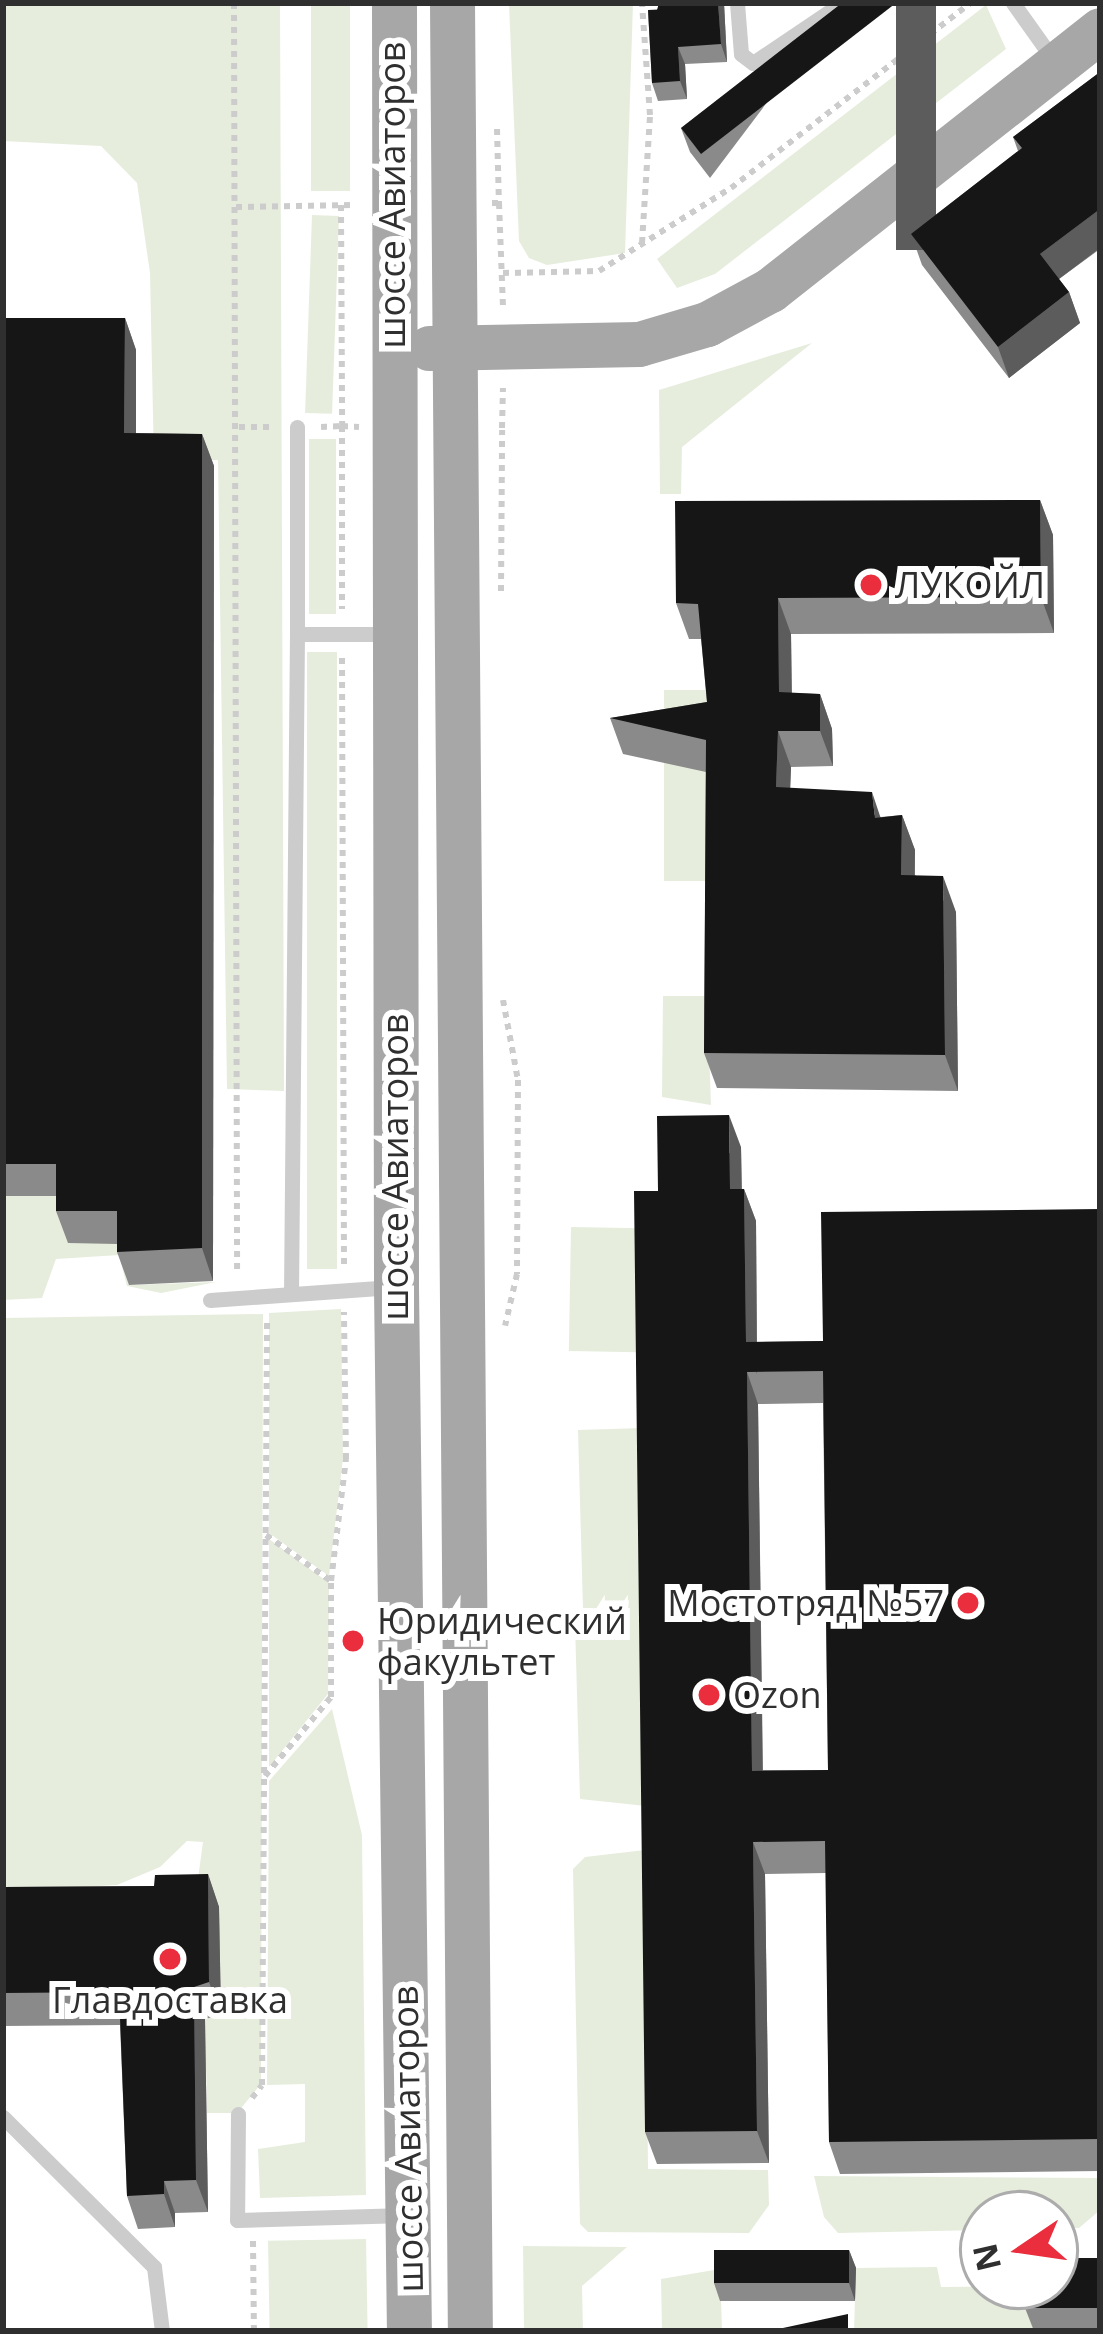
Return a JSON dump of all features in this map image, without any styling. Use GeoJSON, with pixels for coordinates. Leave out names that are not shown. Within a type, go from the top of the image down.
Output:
{"type":"FeatureCollection","features":[{"type":"Feature","properties":{"kind":"main road","name":"шоссе Авиаторов"},"geometry":{"type":"LineString","coordinates":[[394,3],[390,346],[396,1287],[409,2331]]}},
{"type":"Feature","properties":{"kind":"main road","name":"шоссе Авиаторов"},"geometry":{"type":"LineString","coordinates":[[452,3],[470,2331]]}},
{"type":"Feature","properties":{"kind":"main road"},"geometry":{"type":"LineString","coordinates":[[390,346],[640,344],[706,324],[770,290],[1100,30]]}},
{"type":"Feature","properties":{"kind":"lane"},"geometry":{"type":"LineString","coordinates":[[736,3],[741,54],[753,63],[842,3]]}},
{"type":"Feature","properties":{"kind":"lane"},"geometry":{"type":"LineString","coordinates":[[1013,3],[1057,64]]}},
{"type":"Feature","properties":{"kind":"lane"},"geometry":{"type":"LineString","coordinates":[[290,1294],[297,427]]}},
{"type":"Feature","properties":{"kind":"lane"},"geometry":{"type":"LineString","coordinates":[[297,634],[393,634]]}},
{"type":"Feature","properties":{"kind":"lane"},"geometry":{"type":"LineString","coordinates":[[210,1300],[396,1287]]}},
{"type":"Feature","properties":{"kind":"lane"},"geometry":{"type":"LineString","coordinates":[[238,2114],[237,2220],[408,2215]]}},
{"type":"Feature","properties":{"kind":"lane"},"geometry":{"type":"LineString","coordinates":[[3,2116],[154,2267],[162,2331]]}},
{"type":"Feature","properties":{"kind":"path"},"geometry":{"type":"LineString","coordinates":[[234,3],[237,1279],[344,1271]]}},
{"type":"Feature","properties":{"kind":"path"},"geometry":{"type":"LineString","coordinates":[[642,3],[650,115],[642,243]]}},
{"type":"Feature","properties":{"kind":"path"},"geometry":{"type":"LineString","coordinates":[[501,273],[599,271],[730,188],[970,3]]}},
{"type":"Feature","properties":{"kind":"path"},"geometry":{"type":"LineString","coordinates":[[265,1776],[331,1697],[331,1581],[346,1459],[342,426]]}},
{"type":"Feature","properties":{"kind":"path"},"geometry":{"type":"LineString","coordinates":[[238,2114],[262,2085],[267,1295]]}},
{"type":"Feature","properties":{"kind":"path"},"geometry":{"type":"LineString","coordinates":[[266,1535],[331,1581]]}},
{"type":"Feature","properties":{"kind":"path"},"geometry":{"type":"LineString","coordinates":[[253,2219],[254,2331]]}},
{"type":"Feature","properties":{"kind":"green space"},"geometry":{"type":"Polygon","coordinates":[[[3,3],[280,3],[284,1091],[227,1089],[218,460],[154,463],[150,273],[137,183],[101,146],[3,141],[3,3]]]}},
{"type":"Feature","properties":{"kind":"green space"},"geometry":{"type":"Polygon","coordinates":[[[311,3],[350,3],[350,191],[311,191],[311,3]]]}},
{"type":"Feature","properties":{"kind":"green space"},"geometry":{"type":"Polygon","coordinates":[[[509,3],[633,3],[625,253],[547,265],[529,258],[519,241],[509,3]]]}},
{"type":"Feature","properties":{"kind":"green space"},"geometry":{"type":"Polygon","coordinates":[[[986,5],[1006,49],[715,274],[677,288],[657,259],[986,5]]]}},
{"type":"Feature","properties":{"kind":"green space"},"geometry":{"type":"Polygon","coordinates":[[[312,215],[339,216],[332,414],[305,413],[312,215]]]}},
{"type":"Feature","properties":{"kind":"green space"},"geometry":{"type":"Polygon","coordinates":[[[812,343],[682,447],[681,494],[660,494],[659,390],[812,343]]]}},
{"type":"Feature","properties":{"kind":"green space"},"geometry":{"type":"Polygon","coordinates":[[[309,439],[336,439],[336,614],[309,614],[309,439]]]}},
{"type":"Feature","properties":{"kind":"green space"},"geometry":{"type":"Polygon","coordinates":[[[307,652],[337,652],[337,1269],[307,1269],[307,652]]]}},
{"type":"Feature","properties":{"kind":"green space"},"geometry":{"type":"Polygon","coordinates":[[[664,690],[711,690],[711,881],[664,881],[664,690]]]}},
{"type":"Feature","properties":{"kind":"green space"},"geometry":{"type":"Polygon","coordinates":[[[663,996],[707,996],[711,1105],[662,1097],[663,996]]]}},
{"type":"Feature","properties":{"kind":"green space"},"geometry":{"type":"Polygon","coordinates":[[[3,1196],[68,1196],[129,1244],[129,1285],[216,1282],[161,1293],[127,1286],[119,1255],[56,1259],[42,1298],[3,1300],[3,1196]]]}},
{"type":"Feature","properties":{"kind":"green space"},"geometry":{"type":"Polygon","coordinates":[[[571,1227],[641,1228],[639,1352],[569,1351],[571,1227]]]}},
{"type":"Feature","properties":{"kind":"green space"},"geometry":{"type":"Polygon","coordinates":[[[341,1309],[343,1458],[329,1576],[269,1533],[269,1313],[341,1309]]]}},
{"type":"Feature","properties":{"kind":"green space"},"geometry":{"type":"Polygon","coordinates":[[[263,1314],[261,2084],[237,2113],[207,2113],[205,2019],[221,2014],[219,1908],[194,1908],[203,1842],[187,1841],[160,1867],[117,1885],[3,1891],[3,1318],[263,1314]]]}},
{"type":"Feature","properties":{"kind":"green space"},"geometry":{"type":"Polygon","coordinates":[[[643,1428],[646,1806],[580,1799],[575,1624],[583,1609],[578,1430],[643,1428]]]}},
{"type":"Feature","properties":{"kind":"green space"},"geometry":{"type":"Polygon","coordinates":[[[269,1539],[329,1583],[328,1694],[269,1767],[269,1539]]]}},
{"type":"Feature","properties":{"kind":"green space"},"geometry":{"type":"Polygon","coordinates":[[[332,1709],[362,1835],[366,2195],[260,2198],[258,2149],[305,2142],[305,2084],[267,2085],[269,1781],[332,1709]]]}},
{"type":"Feature","properties":{"kind":"green space"},"geometry":{"type":"Polygon","coordinates":[[[645,1850],[648,2169],[768,2170],[769,2205],[749,2233],[588,2232],[580,2224],[573,1869],[585,1857],[645,1850]]]}},
{"type":"Feature","properties":{"kind":"green space"},"geometry":{"type":"Polygon","coordinates":[[[814,2176],[1100,2178],[1100,2210],[1079,2228],[1079,2190],[959,2190],[959,2230],[838,2233],[824,2217],[814,2176]]]}},
{"type":"Feature","properties":{"kind":"green space"},"geometry":{"type":"Polygon","coordinates":[[[366,2239],[368,2331],[270,2331],[268,2241],[366,2239]]]}},
{"type":"Feature","properties":{"kind":"green space"},"geometry":{"type":"Polygon","coordinates":[[[523,2246],[627,2247],[582,2286],[583,2331],[524,2331],[523,2246]]]}},
{"type":"Feature","properties":{"kind":"green space"},"geometry":{"type":"Polygon","coordinates":[[[937,2267],[941,2287],[959,2287],[959,2310],[1079,2310],[1100,2331],[854,2331],[856,2268],[937,2267]]]}},
{"type":"Feature","properties":{"kind":"green space"},"geometry":{"type":"Polygon","coordinates":[[[720,2269],[722,2331],[662,2331],[661,2279],[720,2269]]]}},
{"type":"Feature","properties":{"kind":"building"},"geometry":{"type":"Polygon","coordinates":[[[659,3],[718,3],[721,44],[678,47],[680,81],[652,83],[648,10],[657,10],[659,3]]]}},
{"type":"Feature","properties":{"kind":"building"},"geometry":{"type":"Polygon","coordinates":[[[842,3],[896,3],[701,154],[681,128],[842,3]]]}},
{"type":"Feature","properties":{"kind":"building"},"geometry":{"type":"Polygon","coordinates":[[[1100,72],[1100,209],[1040,254],[1069,292],[998,347],[911,234],[1022,148],[1013,137],[1100,72]]]}},
{"type":"Feature","properties":{"kind":"building"},"geometry":{"type":"Polygon","coordinates":[[[3,318],[125,318],[124,433],[202,434],[202,1248],[117,1252],[117,1211],[56,1211],[56,1164],[3,1164],[3,318]]]}},
{"type":"Feature","properties":{"kind":"building"},"geometry":{"type":"Polygon","coordinates":[[[1040,500],[1041,597],[778,598],[779,692],[820,694],[820,731],[778,731],[776,787],[872,792],[875,818],[902,815],[901,875],[943,876],[945,1055],[704,1053],[706,740],[610,718],[707,702],[698,604],[676,603],[675,501],[1040,500]]]}},
{"type":"Feature","properties":{"kind":"building","name":"Мостотряд №57"},"geometry":{"type":"Polygon","coordinates":[[[729,1115],[730,1189],[744,1189],[746,1342],[823,1341],[821,1212],[1100,1209],[1100,2139],[829,2142],[825,1841],[753,1842],[757,2131],[645,2132],[634,1191],[658,1191],[657,1116],[729,1115]],[[823,1371],[747,1372],[752,1771],[828,1770],[823,1371]]]}},
{"type":"Feature","properties":{"kind":"building"},"geometry":{"type":"Polygon","coordinates":[[[208,1874],[209,1982],[194,1987],[196,2180],[164,2181],[164,2194],[127,2196],[119,1992],[3,1993],[3,1887],[154,1886],[155,1875],[208,1874]]]}},
{"type":"Feature","properties":{"kind":"building"},"geometry":{"type":"Polygon","coordinates":[[[714,2250],[849,2250],[849,2283],[714,2283],[714,2250]]]}},
{"type":"Feature","properties":{"kind":"building"},"geometry":{"type":"Polygon","coordinates":[[[1079,2258],[1100,2258],[1100,2308],[1079,2308],[1079,2258]]]}},
{"type":"Feature","properties":{"kind":"building"},"geometry":{"type":"Polygon","coordinates":[[[848,2314],[848,2331],[769,2331],[848,2314]]]}},
{"type":"Feature","properties":{"kind":"place","name":"ЛУКОЙЛ"},"geometry":{"type":"Point","coordinates":[871,585]}},
{"type":"Feature","properties":{"kind":"place","name":"Мостотряд №57"},"geometry":{"type":"Point","coordinates":[968,1603]}},
{"type":"Feature","properties":{"kind":"place","name":"Юридический факультет"},"geometry":{"type":"Point","coordinates":[353,1641]}},
{"type":"Feature","properties":{"kind":"place","name":"Ozon"},"geometry":{"type":"Point","coordinates":[709,1695]}},
{"type":"Feature","properties":{"kind":"place","name":"Главдоставка"},"geometry":{"type":"Point","coordinates":[170,1959]}}]}
